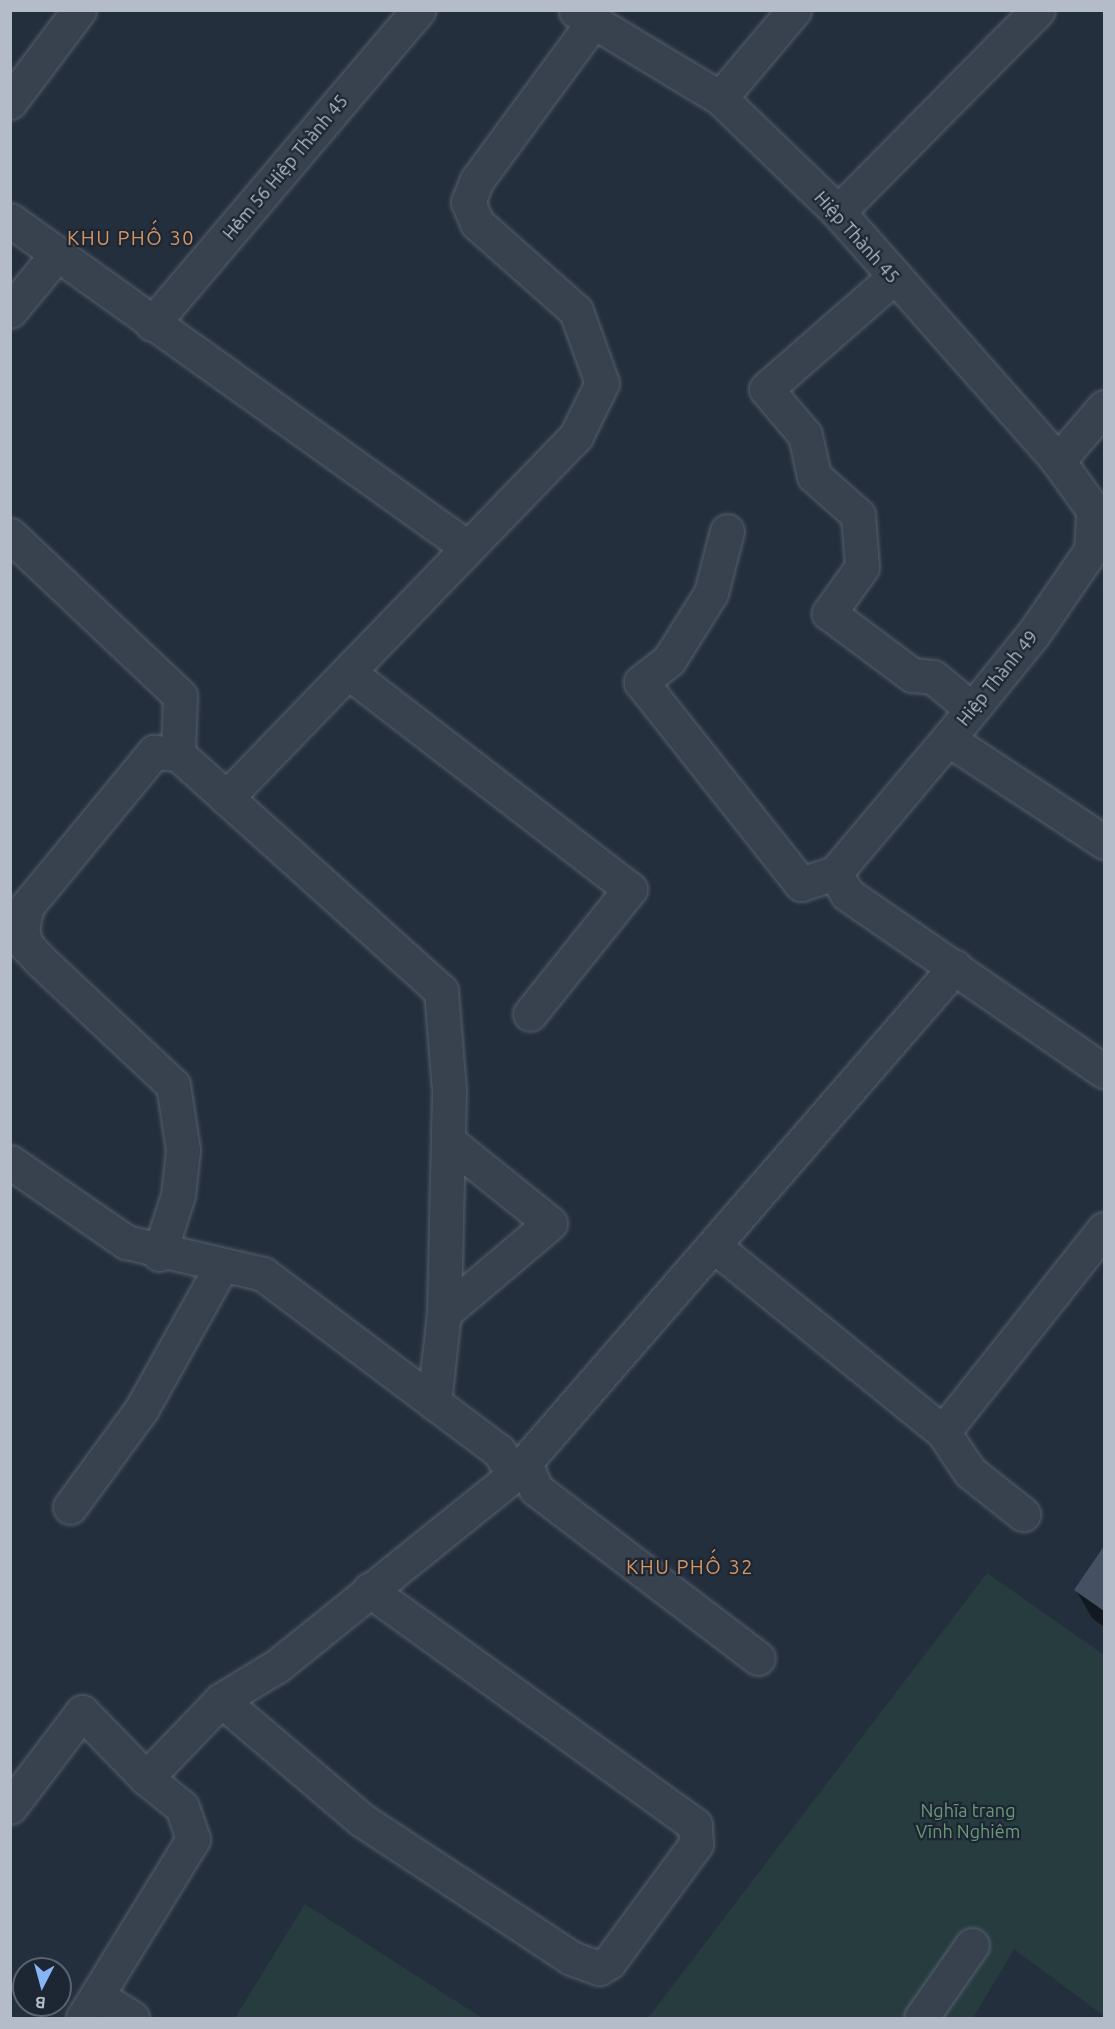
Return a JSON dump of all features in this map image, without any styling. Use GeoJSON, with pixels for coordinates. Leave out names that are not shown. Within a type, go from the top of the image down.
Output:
{"type":"FeatureCollection","features":[{"type":"Feature","properties":{"kind":"street"},"geometry":{"type":"LineString","coordinates":[[10,102],[79,10]]}},
{"type":"Feature","properties":{"kind":"street","name":"Hẻm 56 Hiệp Thành 45"},"geometry":{"type":"LineString","coordinates":[[152,324],[418,10]]}},
{"type":"Feature","properties":{"kind":"street"},"geometry":{"type":"LineString","coordinates":[[720,98],[794,10]]}},
{"type":"Feature","properties":{"kind":"street"},"geometry":{"type":"LineString","coordinates":[[838,212],[1038,10]]}},
{"type":"Feature","properties":{"kind":"street"},"geometry":{"type":"LineString","coordinates":[[226,798],[576,436],[602,383],[576,311],[477,223],[468,202],[477,180],[584,16]]}},
{"type":"Feature","properties":{"kind":"street","name":"Hiệp Thành 45"},"geometry":{"type":"LineString","coordinates":[[584,16],[720,98],[838,212],[1058,460],[1099,520]]}},
{"type":"Feature","properties":{"kind":"street"},"geometry":{"type":"LineString","coordinates":[[10,220],[152,324],[467,547]]}},
{"type":"Feature","properties":{"kind":"street"},"geometry":{"type":"LineString","coordinates":[[10,311],[57,254]]}},
{"type":"Feature","properties":{"kind":"street"},"geometry":{"type":"LineString","coordinates":[[894,277],[766,389],[805,435],[814,476],[858,515],[862,567],[829,613],[912,675],[933,677],[972,709]]}},
{"type":"Feature","properties":{"kind":"street"},"geometry":{"type":"LineString","coordinates":[[1058,460],[1104,407]]}},
{"type":"Feature","properties":{"kind":"street","name":"Hiệp Thành 49"},"geometry":{"type":"LineString","coordinates":[[1099,520],[1091,550],[948,739],[1104,842]]}},
{"type":"Feature","properties":{"kind":"street"},"geometry":{"type":"LineString","coordinates":[[727,531],[711,594],[669,660],[641,682],[801,884],[835,873],[948,739]]}},
{"type":"Feature","properties":{"kind":"street"},"geometry":{"type":"LineString","coordinates":[[10,535],[180,696],[178,754]]}},
{"type":"Feature","properties":{"kind":"street"},"geometry":{"type":"LineString","coordinates":[[348,672],[630,889],[530,1014]]}},
{"type":"Feature","properties":{"kind":"street"},"geometry":{"type":"LineString","coordinates":[[159,1254],[178,1195],[183,1150],[172,1085],[40,960],[26,945],[22,929],[27,906],[154,752],[178,754],[441,991],[448,1141],[444,1313],[434,1402]]}},
{"type":"Feature","properties":{"kind":"street"},"geometry":{"type":"LineString","coordinates":[[835,873],[847,894],[1104,1071]]}},
{"type":"Feature","properties":{"kind":"street"},"geometry":{"type":"LineString","coordinates":[[146,1778],[221,1700],[277,1666],[519,1469],[955,967]]}},
{"type":"Feature","properties":{"kind":"street"},"geometry":{"type":"LineString","coordinates":[[444,1313],[550,1223],[448,1141]]}},
{"type":"Feature","properties":{"kind":"street"},"geometry":{"type":"LineString","coordinates":[[10,1162],[126,1242],[159,1254],[263,1274],[499,1451],[536,1489],[758,1658]]}},
{"type":"Feature","properties":{"kind":"street"},"geometry":{"type":"LineString","coordinates":[[943,1432],[1104,1229]]}},
{"type":"Feature","properties":{"kind":"street"},"geometry":{"type":"LineString","coordinates":[[714,1246],[943,1432],[970,1472],[1023,1514]]}},
{"type":"Feature","properties":{"kind":"street"},"geometry":{"type":"LineString","coordinates":[[70,1507],[141,1410],[222,1265]]}},
{"type":"Feature","properties":{"kind":"street"},"geometry":{"type":"LineString","coordinates":[[221,1700],[362,1820],[571,1958],[599,1968],[609,1962],[696,1844],[695,1825],[369,1590]]}},
{"type":"Feature","properties":{"kind":"street"},"geometry":{"type":"LineString","coordinates":[[10,1807],[82,1712],[146,1778],[182,1807],[193,1839],[91,2008],[132,2019]]}},
{"type":"Feature","properties":{"kind":"street"},"geometry":{"type":"LineString","coordinates":[[921,2019],[972,1945]]}},
{"type":"Feature","properties":{"kind":"green space","name":"Nghĩa trang Vĩnh Nghiêm"},"geometry":{"type":"Polygon","coordinates":[[[987,1573],[1104,1655],[1104,2016],[1014,1949],[973,2018],[648,2018],[987,1573]]]}},
{"type":"Feature","properties":{"kind":"green space"},"geometry":{"type":"Polygon","coordinates":[[[305,1904],[482,2018],[235,2018],[305,1904]]]}},
{"type":"Feature","properties":{"kind":"building"},"geometry":{"type":"Polygon","coordinates":[[[1104,1546],[1104,1611],[1074,1590],[1104,1546]]]}},
{"type":"Feature","properties":{"kind":"district","name":"KHU PHỐ 30"},"geometry":{"type":"Point","coordinates":[131,237]}},
{"type":"Feature","properties":{"kind":"district","name":"KHU PHỐ 32"},"geometry":{"type":"Point","coordinates":[690,1566]}}]}
